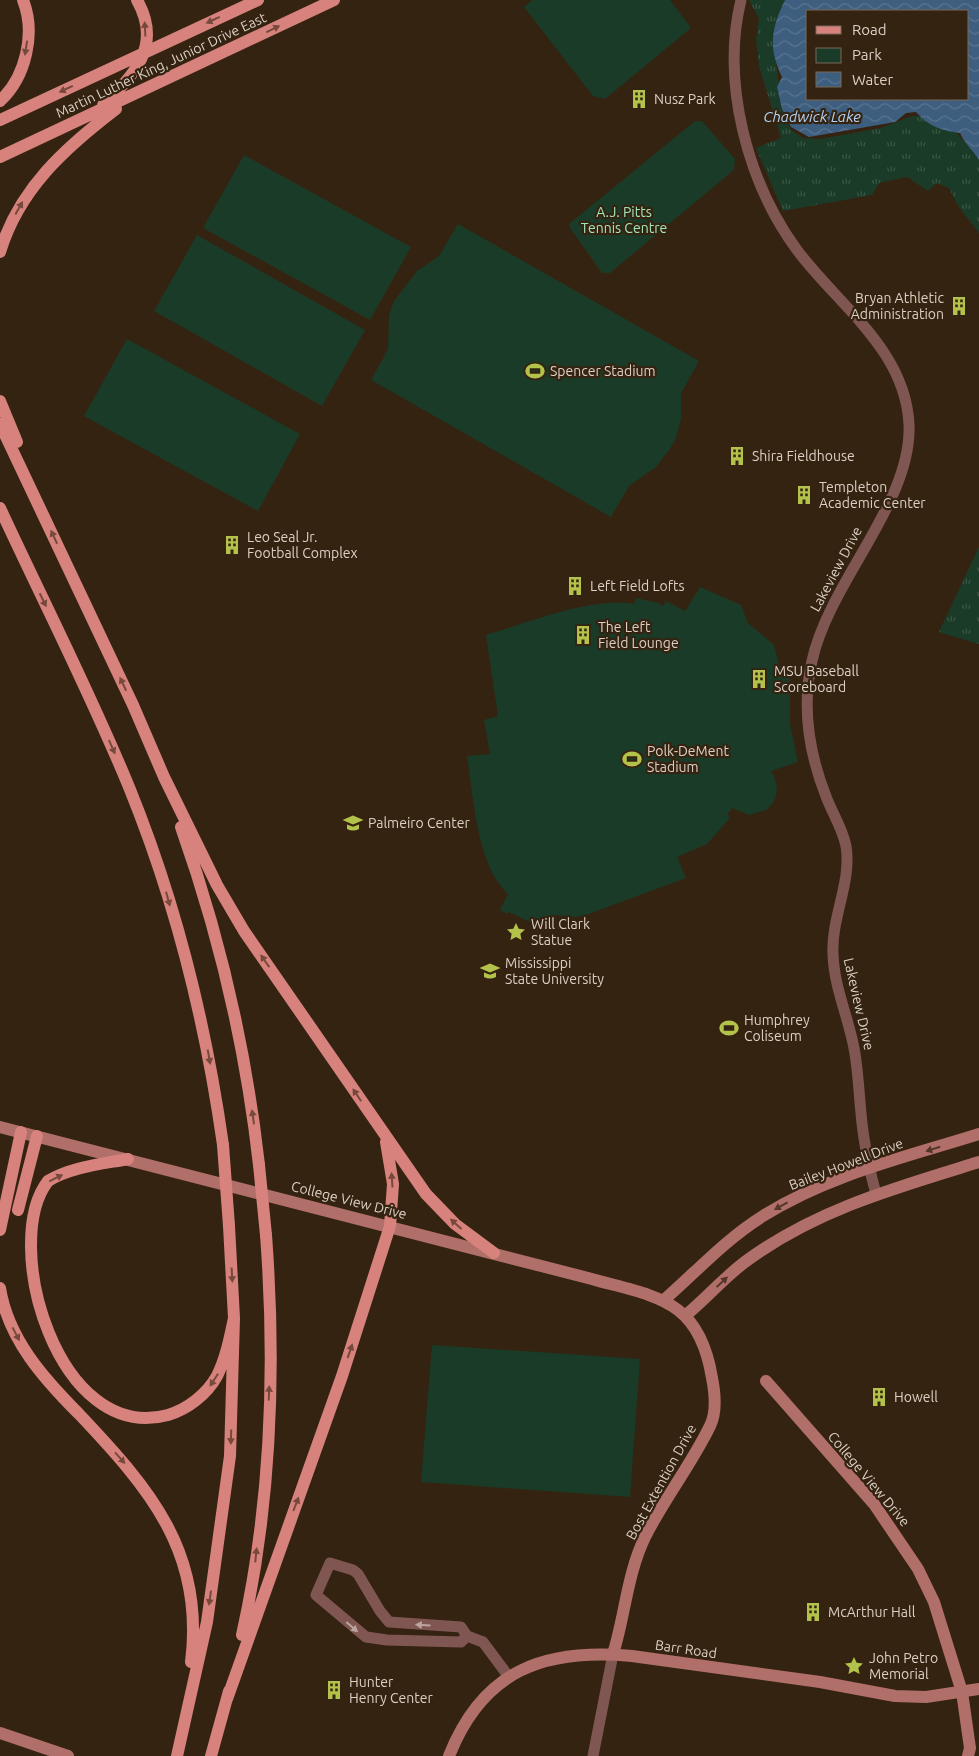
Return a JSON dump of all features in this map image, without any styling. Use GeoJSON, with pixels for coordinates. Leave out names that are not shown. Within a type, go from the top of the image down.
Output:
{"type":"FeatureCollection","features":[{"type":"Feature","properties":{"kind":"main road"},"geometry":{"type":"LineString","coordinates":[[0,101],[15,83],[23,66],[28,34],[24,0]]}},
{"type":"Feature","properties":{"kind":"main road"},"geometry":{"type":"LineString","coordinates":[[96,112],[133,75],[144,52],[146,24],[138,0]]}},
{"type":"Feature","properties":{"kind":"main road","name":"Martin Luther King, Junior Drive East"},"geometry":{"type":"LineString","coordinates":[[0,120],[258,0]]}},
{"type":"Feature","properties":{"kind":"main road","name":"Martin Luther King, Junior Drive East"},"geometry":{"type":"LineString","coordinates":[[0,156],[334,0]]}},
{"type":"Feature","properties":{"kind":"main road"},"geometry":{"type":"LineString","coordinates":[[0,252],[12,220],[42,173],[80,136],[134,95]]}},
{"type":"Feature","properties":{"kind":"main road"},"geometry":{"type":"LineString","coordinates":[[0,401],[24,457],[35,496]]}},
{"type":"Feature","properties":{"kind":"main road"},"geometry":{"type":"LineString","coordinates":[[0,424],[133,705],[164,777],[217,885],[244,931],[426,1194],[455,1224],[494,1253]]}},
{"type":"Feature","properties":{"kind":"main road"},"geometry":{"type":"LineString","coordinates":[[0,508],[84,684],[129,787],[157,863],[207,1047],[223,1145],[234,1318],[230,1456],[207,1622],[176,1756]]}},
{"type":"Feature","properties":{"kind":"main road"},"geometry":{"type":"LineString","coordinates":[[0,518],[32,576]]}},
{"type":"Feature","properties":{"kind":"main road"},"geometry":{"type":"LineString","coordinates":[[164,777],[194,864],[225,969],[248,1082],[266,1235],[272,1330],[269,1417],[255,1565],[227,1699],[211,1756]]}},
{"type":"Feature","properties":{"kind":"main road"},"geometry":{"type":"LineString","coordinates":[[0,1230],[21,1132]]}},
{"type":"Feature","properties":{"kind":"main road"},"geometry":{"type":"LineString","coordinates":[[227,1699],[342,1376],[390,1226],[393,1184],[384,1134]]}},
{"type":"Feature","properties":{"kind":"main road"},"geometry":{"type":"LineString","coordinates":[[37,1136],[16,1220],[35,1192],[48,1182],[86,1167],[128,1159]]}},
{"type":"Feature","properties":{"kind":"main road"},"geometry":{"type":"LineString","coordinates":[[0,1288],[6,1312],[22,1346],[47,1381],[131,1470],[147,1490],[181,1554],[189,1590],[193,1635],[183,1727]]}},
{"type":"Feature","properties":{"kind":"main road"},"geometry":{"type":"LineString","coordinates":[[48,1361],[70,1384],[102,1409],[133,1418],[176,1413],[189,1405],[212,1385],[223,1363],[234,1318]]}},
{"type":"Feature","properties":{"kind":"street","name":"Lakeview Drive"},"geometry":{"type":"LineString","coordinates":[[741,0],[735,34],[734,84],[750,155],[780,222],[797,249],[886,356],[902,388],[909,426],[906,451],[898,485],[833,602],[815,645],[806,706],[814,767],[846,846],[847,868],[835,926],[833,954],[838,991],[853,1043],[858,1069],[865,1144],[876,1194]]}},
{"type":"Feature","properties":{"kind":"street","name":"College View Drive"},"geometry":{"type":"LineString","coordinates":[[0,1127],[494,1253],[664,1300],[686,1315]]}},
{"type":"Feature","properties":{"kind":"street","name":"Bailey Howell Drive"},"geometry":{"type":"LineString","coordinates":[[664,1300],[761,1217],[811,1190],[979,1134]]}},
{"type":"Feature","properties":{"kind":"street"},"geometry":{"type":"LineString","coordinates":[[686,1315],[747,1260],[784,1235],[825,1214],[876,1194],[979,1162]]}},
{"type":"Feature","properties":{"kind":"street","name":"Bost Extention Drive"},"geometry":{"type":"LineString","coordinates":[[593,1756],[613,1654],[636,1560],[644,1538],[694,1456],[713,1417],[715,1395],[711,1368],[703,1343],[686,1315]]}},
{"type":"Feature","properties":{"kind":"street","name":"College View Drive"},"geometry":{"type":"LineString","coordinates":[[766,1381],[874,1504],[918,1569],[934,1602],[962,1692],[970,1748],[968,1756]]}},
{"type":"Feature","properties":{"kind":"street"},"geometry":{"type":"LineString","coordinates":[[467,1636],[461,1642],[386,1640],[359,1633],[316,1595],[330,1563],[353,1570],[358,1574],[380,1611],[389,1622],[461,1627],[467,1636],[483,1642],[509,1677]]}},
{"type":"Feature","properties":{"kind":"street"},"geometry":{"type":"LineString","coordinates":[[386,1640],[389,1622]]}},
{"type":"Feature","properties":{"kind":"street","name":"Barr Road"},"geometry":{"type":"LineString","coordinates":[[449,1756],[470,1712],[488,1692],[519,1670],[560,1657],[613,1654],[820,1682],[895,1696],[926,1697],[979,1689]]}},
{"type":"Feature","properties":{"kind":"street"},"geometry":{"type":"LineString","coordinates":[[0,1733],[68,1756]]}},
{"type":"Feature","properties":{"kind":"green space"},"geometry":{"type":"Polygon","coordinates":[[[532,0],[670,0],[691,28],[605,99],[593,96],[524,7],[532,0]]]}},
{"type":"Feature","properties":{"kind":"green space"},"geometry":{"type":"Polygon","coordinates":[[[749,0],[786,0],[773,41],[783,113],[791,130],[803,138],[820,139],[881,128],[912,116],[930,116],[947,123],[979,157],[979,233],[958,206],[949,188],[937,183],[928,191],[907,177],[879,183],[872,195],[783,211],[756,148],[781,138],[759,66],[756,40],[759,19],[749,0]]]}},
{"type":"Feature","properties":{"kind":"green space","name":"A.J. Pitts Tennis Centre"},"geometry":{"type":"Polygon","coordinates":[[[695,121],[702,121],[735,159],[734,170],[610,273],[602,273],[569,224],[695,121]]]}},
{"type":"Feature","properties":{"kind":"green space"},"geometry":{"type":"Polygon","coordinates":[[[244,155],[411,247],[370,320],[203,228],[244,155]]]}},
{"type":"Feature","properties":{"kind":"green space","name":"Spencer Stadium"},"geometry":{"type":"Polygon","coordinates":[[[458,224],[699,361],[681,393],[681,419],[675,440],[656,467],[629,486],[611,517],[371,380],[388,349],[389,315],[394,301],[417,271],[439,256],[458,224]]]}},
{"type":"Feature","properties":{"kind":"green space"},"geometry":{"type":"Polygon","coordinates":[[[197,235],[365,330],[322,406],[154,311],[197,235]]]}},
{"type":"Feature","properties":{"kind":"green space"},"geometry":{"type":"Polygon","coordinates":[[[127,339],[300,434],[258,511],[84,416],[127,339]]]}},
{"type":"Feature","properties":{"kind":"green space"},"geometry":{"type":"Polygon","coordinates":[[[979,547],[979,644],[939,632],[979,547]]]}},
{"type":"Feature","properties":{"kind":"green space","name":"Polk-DeMent Stadium"},"geometry":{"type":"Polygon","coordinates":[[[700,587],[741,605],[748,623],[774,645],[779,665],[790,671],[790,724],[798,762],[771,771],[776,781],[777,792],[774,801],[766,810],[749,815],[732,808],[727,815],[730,818],[707,844],[677,857],[686,878],[586,915],[575,917],[556,915],[549,931],[540,927],[538,931],[530,927],[532,923],[509,912],[507,914],[500,910],[508,894],[497,881],[489,866],[478,830],[467,756],[490,754],[484,720],[498,716],[486,635],[580,607],[599,604],[634,604],[636,598],[659,603],[663,606],[666,601],[685,611],[700,587]]]}},
{"type":"Feature","properties":{"kind":"green space"},"geometry":{"type":"Polygon","coordinates":[[[432,1345],[640,1359],[630,1497],[421,1482],[432,1345]]]}},
{"type":"Feature","properties":{"kind":"water","name":"Chadwick Lake"},"geometry":{"type":"Polygon","coordinates":[[[785,0],[979,0],[979,160],[960,133],[936,127],[925,121],[916,112],[906,113],[895,122],[809,137],[791,127],[782,109],[777,87],[782,77],[773,47],[774,29],[785,0]]]}},
{"type":"Feature","properties":{"kind":"place","name":"Nusz Park"},"geometry":{"type":"Point","coordinates":[639,99]}},
{"type":"Feature","properties":{"kind":"place","name":"Bryan Athletic Administration"},"geometry":{"type":"Point","coordinates":[959,306]}},
{"type":"Feature","properties":{"kind":"place","name":"Spencer Stadium"},"geometry":{"type":"Point","coordinates":[535,371]}},
{"type":"Feature","properties":{"kind":"place","name":"Shira Fieldhouse"},"geometry":{"type":"Point","coordinates":[737,456]}},
{"type":"Feature","properties":{"kind":"place","name":"Templeton Academic Center"},"geometry":{"type":"Point","coordinates":[804,495]}},
{"type":"Feature","properties":{"kind":"place","name":"Leo Seal Jr. Football Complex"},"geometry":{"type":"Point","coordinates":[232,545]}},
{"type":"Feature","properties":{"kind":"place","name":"Left Field Lofts"},"geometry":{"type":"Point","coordinates":[575,586]}},
{"type":"Feature","properties":{"kind":"place","name":"The Left Field Lounge"},"geometry":{"type":"Point","coordinates":[583,635]}},
{"type":"Feature","properties":{"kind":"place","name":"MSU Baseball Scoreboard"},"geometry":{"type":"Point","coordinates":[759,679]}},
{"type":"Feature","properties":{"kind":"place","name":"Polk-DeMent Stadium"},"geometry":{"type":"Point","coordinates":[632,759]}},
{"type":"Feature","properties":{"kind":"place","name":"Palmeiro Center"},"geometry":{"type":"Point","coordinates":[353,823]}},
{"type":"Feature","properties":{"kind":"place","name":"Will Clark Statue"},"geometry":{"type":"Point","coordinates":[516,932]}},
{"type":"Feature","properties":{"kind":"place","name":"Mississippi State University"},"geometry":{"type":"Point","coordinates":[490,971]}},
{"type":"Feature","properties":{"kind":"place","name":"Humphrey Coliseum"},"geometry":{"type":"Point","coordinates":[729,1028]}},
{"type":"Feature","properties":{"kind":"place","name":"Howell"},"geometry":{"type":"Point","coordinates":[879,1397]}},
{"type":"Feature","properties":{"kind":"place","name":"McArthur Hall"},"geometry":{"type":"Point","coordinates":[813,1612]}},
{"type":"Feature","properties":{"kind":"place","name":"John Petro Memorial"},"geometry":{"type":"Point","coordinates":[854,1666]}},
{"type":"Feature","properties":{"kind":"place","name":"Hunter Henry Center"},"geometry":{"type":"Point","coordinates":[334,1690]}}]}
